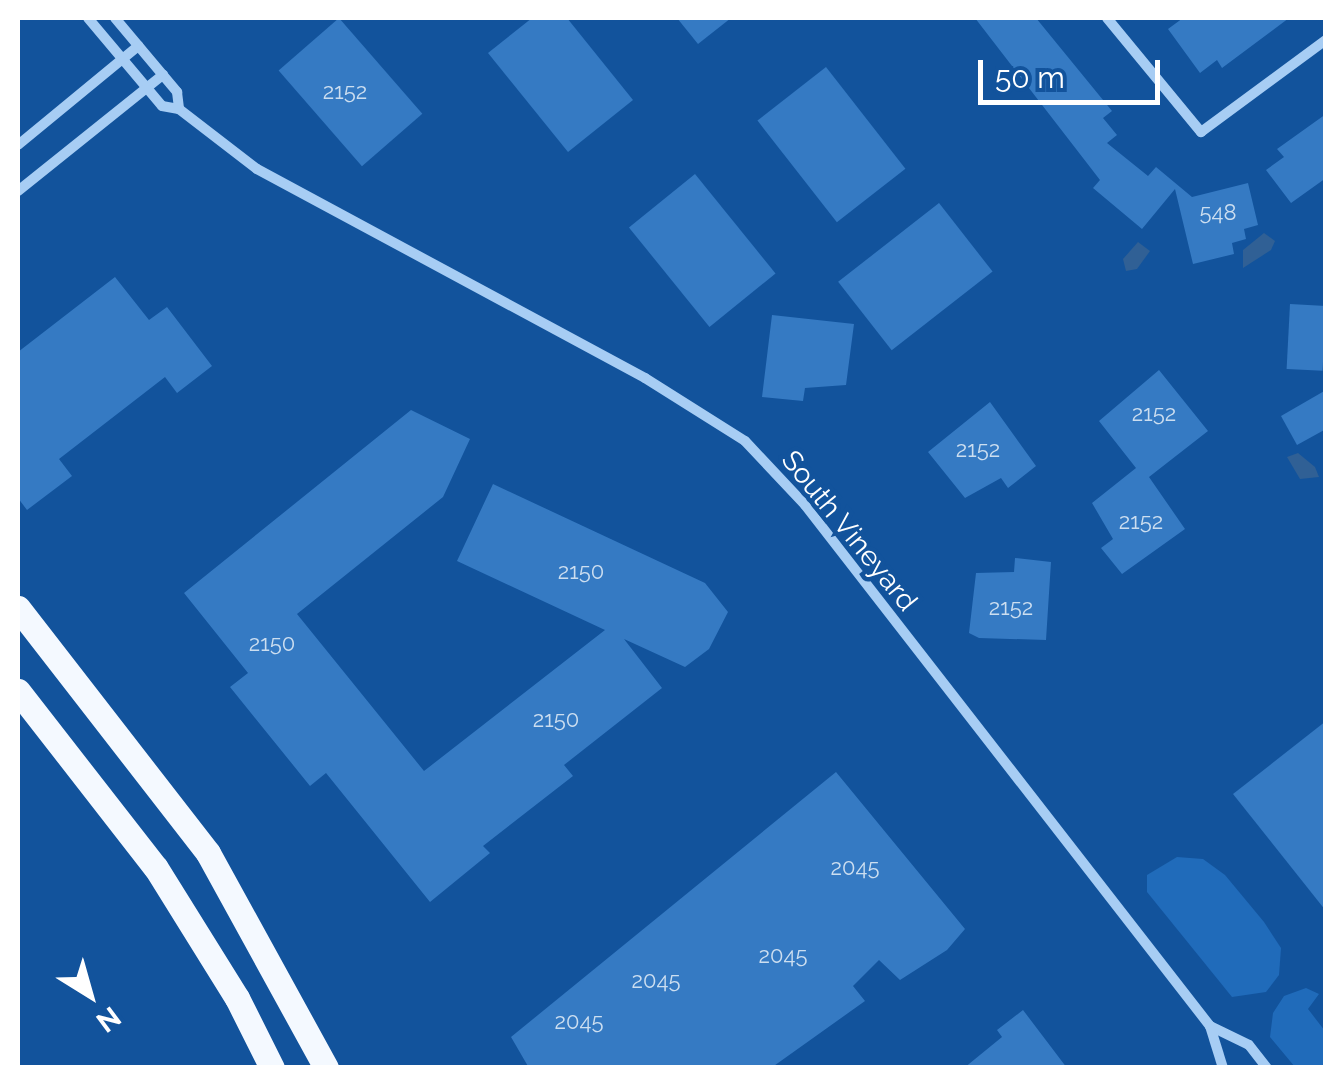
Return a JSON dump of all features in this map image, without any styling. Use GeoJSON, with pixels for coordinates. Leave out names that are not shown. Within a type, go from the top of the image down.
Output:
{"type":"FeatureCollection","features":[{"type":"Feature","properties":{"kind":"main road"},"geometry":{"type":"LineString","coordinates":[[18,608],[208,853],[326,1068]]}},
{"type":"Feature","properties":{"kind":"main road"},"geometry":{"type":"LineString","coordinates":[[18,691],[156,868],[237,998],[272,1068]]}},
{"type":"Feature","properties":{"kind":"street","name":"South Vineyard"},"geometry":{"type":"LineString","coordinates":[[88,18],[162,106],[179,109]]}},
{"type":"Feature","properties":{"kind":"street","name":"South Vineyard"},"geometry":{"type":"LineString","coordinates":[[114,18],[162,75],[179,109],[258,169],[645,378],[745,441],[805,506],[1210,1026],[1223,1068]]}},
{"type":"Feature","properties":{"kind":"street"},"geometry":{"type":"LineString","coordinates":[[1107,18],[1201,132],[1326,40]]}},
{"type":"Feature","properties":{"kind":"street"},"geometry":{"type":"LineString","coordinates":[[18,144],[138,46]]}},
{"type":"Feature","properties":{"kind":"street"},"geometry":{"type":"LineString","coordinates":[[18,191],[162,75]]}},
{"type":"Feature","properties":{"kind":"street","name":"South Vineyard"},"geometry":{"type":"LineString","coordinates":[[1210,1026],[1248,1045],[1267,1068]]}},
{"type":"Feature","properties":{"kind":"shaded area"},"geometry":{"type":"Polygon","coordinates":[[[1264,233],[1275,241],[1271,250],[1243,268],[1243,250],[1264,233]]]}},
{"type":"Feature","properties":{"kind":"shaded area"},"geometry":{"type":"Polygon","coordinates":[[[1138,242],[1150,251],[1137,269],[1126,271],[1123,259],[1138,242]]]}},
{"type":"Feature","properties":{"kind":"shaded area"},"geometry":{"type":"Polygon","coordinates":[[[1298,453],[1315,467],[1319,477],[1300,479],[1287,457],[1298,453]]]}},
{"type":"Feature","properties":{"kind":"shaded area"},"geometry":{"type":"Polygon","coordinates":[[[1177,857],[1203,859],[1225,875],[1264,922],[1281,948],[1279,975],[1266,992],[1232,997],[1147,892],[1147,875],[1177,857]]]}},
{"type":"Feature","properties":{"kind":"shaded area"},"geometry":{"type":"Polygon","coordinates":[[[1306,988],[1319,994],[1308,1009],[1325,1031],[1325,1067],[1295,1067],[1270,1037],[1273,1013],[1284,996],[1306,988]]]}},
{"type":"Feature","properties":{"kind":"building"},"geometry":{"type":"Polygon","coordinates":[[[339,18],[422,114],[362,166],[279,70],[339,18]]]}},
{"type":"Feature","properties":{"kind":"building"},"geometry":{"type":"Polygon","coordinates":[[[532,18],[567,18],[633,100],[568,152],[488,53],[532,18]]]}},
{"type":"Feature","properties":{"kind":"building"},"geometry":{"type":"Polygon","coordinates":[[[677,18],[731,18],[698,44],[677,18]]]}},
{"type":"Feature","properties":{"kind":"building"},"geometry":{"type":"Polygon","coordinates":[[[975,18],[1036,18],[1112,111],[1103,118],[1117,135],[1107,143],[1148,176],[1156,167],[1192,197],[1248,183],[1258,225],[1244,229],[1246,239],[1232,243],[1234,254],[1193,264],[1175,189],[1142,229],[1093,188],[1100,180],[975,18]]]}},
{"type":"Feature","properties":{"kind":"building"},"geometry":{"type":"Polygon","coordinates":[[[1183,18],[1289,18],[1222,68],[1217,60],[1200,73],[1168,29],[1183,18]]]}},
{"type":"Feature","properties":{"kind":"building"},"geometry":{"type":"Polygon","coordinates":[[[826,67],[905,169],[837,222],[757,121],[826,67]]]}},
{"type":"Feature","properties":{"kind":"building"},"geometry":{"type":"Polygon","coordinates":[[[1326,114],[1326,178],[1291,203],[1266,170],[1284,157],[1277,149],[1326,114]]]}},
{"type":"Feature","properties":{"kind":"building"},"geometry":{"type":"Polygon","coordinates":[[[695,174],[776,273],[709,327],[629,227],[695,174]]]}},
{"type":"Feature","properties":{"kind":"building"},"geometry":{"type":"Polygon","coordinates":[[[939,203],[993,272],[892,350],[838,282],[939,203]]]}},
{"type":"Feature","properties":{"kind":"building"},"geometry":{"type":"Polygon","coordinates":[[[115,277],[149,320],[167,307],[212,366],[177,393],[165,377],[59,459],[72,476],[27,510],[18,498],[18,352],[115,277]]]}},
{"type":"Feature","properties":{"kind":"building"},"geometry":{"type":"Polygon","coordinates":[[[1290,304],[1326,306],[1323,371],[1287,369],[1290,304]]]}},
{"type":"Feature","properties":{"kind":"building"},"geometry":{"type":"Polygon","coordinates":[[[772,315],[854,324],[846,385],[805,388],[803,401],[762,397],[772,315]]]}},
{"type":"Feature","properties":{"kind":"building"},"geometry":{"type":"Polygon","coordinates":[[[1159,370],[1208,431],[1149,477],[1185,529],[1122,574],[1101,548],[1113,539],[1092,503],[1136,468],[1099,421],[1159,370]]]}},
{"type":"Feature","properties":{"kind":"building"},"geometry":{"type":"Polygon","coordinates":[[[1326,390],[1326,429],[1297,445],[1281,416],[1326,390]]]}},
{"type":"Feature","properties":{"kind":"building"},"geometry":{"type":"Polygon","coordinates":[[[990,402],[1036,466],[1008,488],[1001,478],[965,498],[928,452],[990,402]]]}},
{"type":"Feature","properties":{"kind":"building"},"geometry":{"type":"Polygon","coordinates":[[[411,410],[470,439],[443,497],[297,614],[424,771],[605,630],[457,561],[493,484],[705,583],[728,612],[709,649],[685,667],[624,639],[662,688],[564,765],[573,776],[483,846],[490,853],[430,902],[326,773],[310,786],[230,687],[248,673],[184,593],[411,410]]]}},
{"type":"Feature","properties":{"kind":"building"},"geometry":{"type":"Polygon","coordinates":[[[1015,558],[1051,562],[1046,640],[979,638],[969,633],[976,573],[1014,572],[1015,558]]]}},
{"type":"Feature","properties":{"kind":"building"},"geometry":{"type":"Polygon","coordinates":[[[1326,721],[1326,911],[1233,794],[1326,721]]]}},
{"type":"Feature","properties":{"kind":"building"},"geometry":{"type":"Polygon","coordinates":[[[836,772],[965,929],[947,950],[900,980],[879,960],[853,986],[865,1001],[771,1068],[529,1068],[511,1037],[836,772]]]}},
{"type":"Feature","properties":{"kind":"building"},"geometry":{"type":"Polygon","coordinates":[[[1023,1010],[1067,1068],[964,1068],[1002,1037],[997,1030],[1023,1010]]]}}]}
